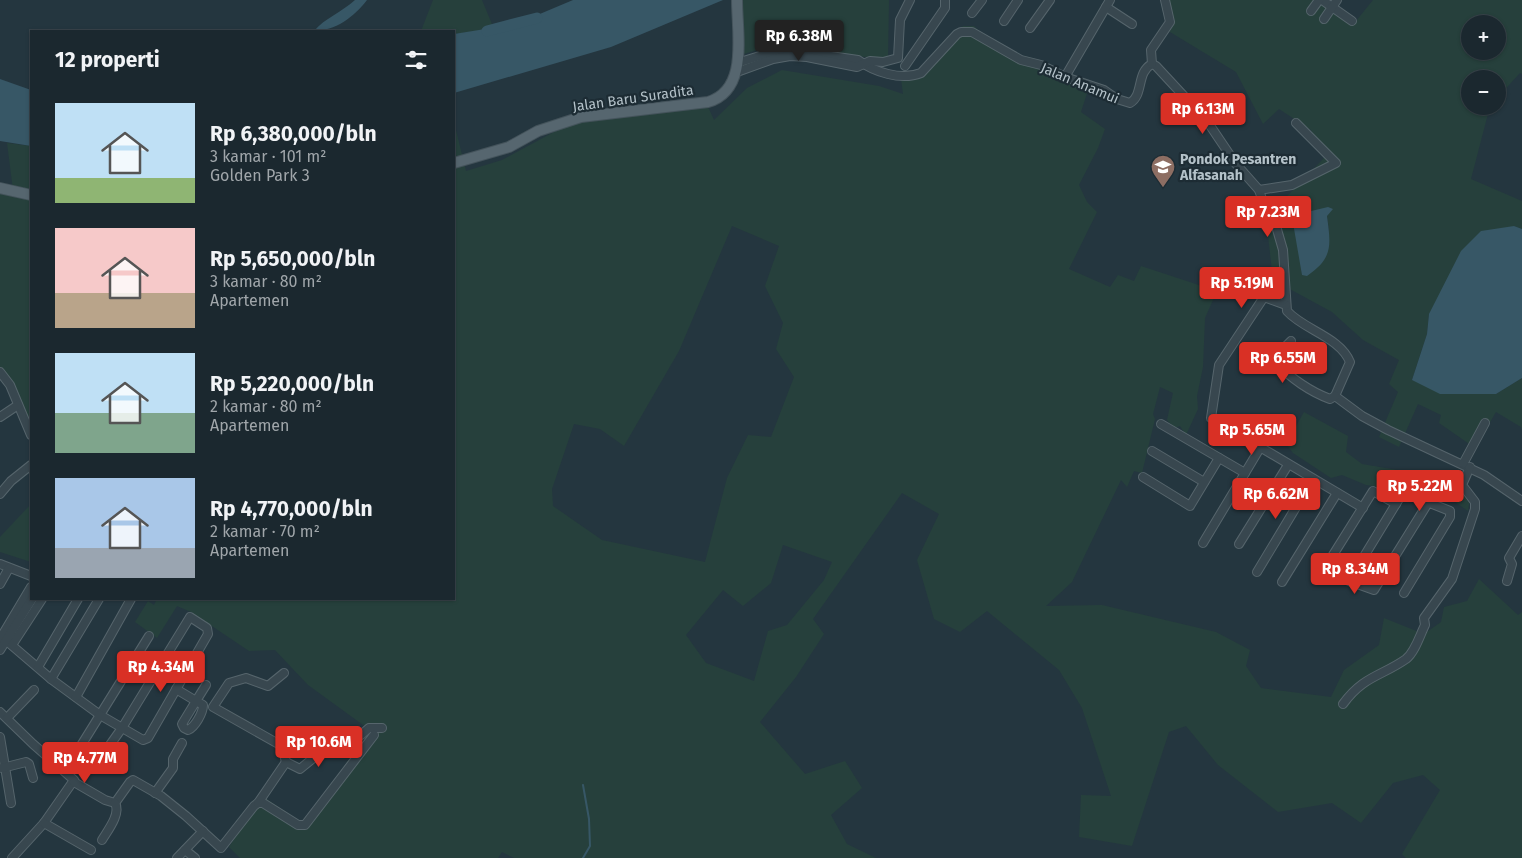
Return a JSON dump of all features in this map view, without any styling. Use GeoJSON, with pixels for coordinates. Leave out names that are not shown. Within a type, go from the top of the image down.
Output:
{"type":"FeatureCollection","features":[{"type":"Feature","properties":{"kind":"main road","name":"Jalan Baru Suradita"},"geometry":{"type":"LineString","coordinates":[[455,163],[509,147],[538,131],[581,117],[713,101],[727,92],[737,64],[737,0]]}},
{"type":"Feature","properties":{"kind":"main road"},"geometry":{"type":"LineString","coordinates":[[0,188],[30,195]]}},
{"type":"Feature","properties":{"kind":"street"},"geometry":{"type":"LineString","coordinates":[[737,64],[790,56],[807,57],[857,68],[870,61],[883,62],[898,58],[900,20],[910,0]]}},
{"type":"Feature","properties":{"kind":"street"},"geometry":{"type":"LineString","coordinates":[[906,66],[944,8],[945,0]]}},
{"type":"Feature","properties":{"kind":"street"},"geometry":{"type":"LineString","coordinates":[[972,13],[982,0]]}},
{"type":"Feature","properties":{"kind":"street"},"geometry":{"type":"LineString","coordinates":[[1004,21],[1018,0]]}},
{"type":"Feature","properties":{"kind":"street"},"geometry":{"type":"LineString","coordinates":[[1030,28],[1050,0]]}},
{"type":"Feature","properties":{"kind":"street"},"geometry":{"type":"LineString","coordinates":[[1165,0],[1170,22],[1150,50],[1152,64],[1207,121],[1236,164],[1259,190],[1264,206],[1276,226],[1283,250],[1287,311],[1294,318],[1320,333],[1347,354],[1349,367],[1335,396],[1330,399],[1321,396],[1294,379],[1277,363],[1276,356],[1291,341]]}},
{"type":"Feature","properties":{"kind":"street"},"geometry":{"type":"LineString","coordinates":[[1311,11],[1320,0],[1334,4],[1352,21]]}},
{"type":"Feature","properties":{"kind":"street"},"geometry":{"type":"LineString","coordinates":[[1066,77],[1108,4],[1132,24]]}},
{"type":"Feature","properties":{"kind":"street"},"geometry":{"type":"LineString","coordinates":[[1324,19],[1334,4]]}},
{"type":"Feature","properties":{"kind":"street","name":"Jalan Anamui"},"geometry":{"type":"LineString","coordinates":[[865,65],[894,75],[912,76],[921,73],[957,34],[968,31],[1021,60],[1041,65],[1066,77],[1104,90],[1117,99],[1130,103],[1136,97],[1142,75],[1147,67],[1152,64]]}},
{"type":"Feature","properties":{"kind":"street"},"geometry":{"type":"LineString","coordinates":[[1259,190],[1292,185],[1336,163],[1296,123]]}},
{"type":"Feature","properties":{"kind":"street"},"geometry":{"type":"LineString","coordinates":[[1286,305],[1264,297],[1219,365],[1211,418],[1363,508]]}},
{"type":"Feature","properties":{"kind":"street"},"geometry":{"type":"LineString","coordinates":[[0,372],[10,385],[30,433]]}},
{"type":"Feature","properties":{"kind":"street"},"geometry":{"type":"LineString","coordinates":[[1335,396],[1362,416],[1388,430],[1467,465],[1522,501]]}},
{"type":"Feature","properties":{"kind":"street"},"geometry":{"type":"LineString","coordinates":[[0,417],[18,405]]}},
{"type":"Feature","properties":{"kind":"street"},"geometry":{"type":"LineString","coordinates":[[1343,704],[1351,694],[1370,678],[1409,655],[1426,625],[1424,618],[1452,579],[1475,508],[1475,502],[1462,485],[1467,465],[1485,422]]}},
{"type":"Feature","properties":{"kind":"street"},"geometry":{"type":"LineString","coordinates":[[1161,424],[1245,473]]}},
{"type":"Feature","properties":{"kind":"street"},"geometry":{"type":"LineString","coordinates":[[1203,543],[1260,448]]}},
{"type":"Feature","properties":{"kind":"street"},"geometry":{"type":"LineString","coordinates":[[1152,450],[1204,482]]}},
{"type":"Feature","properties":{"kind":"street"},"geometry":{"type":"LineString","coordinates":[[1143,477],[1190,506],[1219,458]]}},
{"type":"Feature","properties":{"kind":"street"},"geometry":{"type":"LineString","coordinates":[[1239,544],[1288,465]]}},
{"type":"Feature","properties":{"kind":"street"},"geometry":{"type":"LineString","coordinates":[[0,494],[11,481],[30,466]]}},
{"type":"Feature","properties":{"kind":"street"},"geometry":{"type":"LineString","coordinates":[[1257,572],[1314,479]]}},
{"type":"Feature","properties":{"kind":"street"},"geometry":{"type":"LineString","coordinates":[[1328,563],[1374,492],[1396,504]]}},
{"type":"Feature","properties":{"kind":"street"},"geometry":{"type":"LineString","coordinates":[[1282,582],[1337,493]]}},
{"type":"Feature","properties":{"kind":"street"},"geometry":{"type":"LineString","coordinates":[[1404,593],[1450,516],[1450,512],[1428,503],[1402,494],[1349,581],[1374,590],[1428,503]]}},
{"type":"Feature","properties":{"kind":"street"},"geometry":{"type":"LineString","coordinates":[[1507,582],[1512,564],[1509,558],[1522,536]]}},
{"type":"Feature","properties":{"kind":"street"},"geometry":{"type":"LineString","coordinates":[[0,564],[30,576]]}},
{"type":"Feature","properties":{"kind":"street"},"geometry":{"type":"LineString","coordinates":[[0,584],[9,568]]}},
{"type":"Feature","properties":{"kind":"street"},"geometry":{"type":"LineString","coordinates":[[4,640],[30,589]]}},
{"type":"Feature","properties":{"kind":"street"},"geometry":{"type":"LineString","coordinates":[[0,650],[31,600]]}},
{"type":"Feature","properties":{"kind":"street"},"geometry":{"type":"LineString","coordinates":[[4,640],[41,600]]}},
{"type":"Feature","properties":{"kind":"street"},"geometry":{"type":"LineString","coordinates":[[38,667],[77,600]]}},
{"type":"Feature","properties":{"kind":"street"},"geometry":{"type":"LineString","coordinates":[[51,679],[98,600]]}},
{"type":"Feature","properties":{"kind":"street"},"geometry":{"type":"LineString","coordinates":[[76,698],[130,600]]}},
{"type":"Feature","properties":{"kind":"street"},"geometry":{"type":"LineString","coordinates":[[4,640],[51,679],[100,715],[122,728],[146,740],[208,634],[207,628],[190,617],[122,728],[95,766]]}},
{"type":"Feature","properties":{"kind":"street"},"geometry":{"type":"LineString","coordinates":[[77,752],[148,636]]}},
{"type":"Feature","properties":{"kind":"street"},"geometry":{"type":"LineString","coordinates":[[115,803],[131,780],[155,793],[203,831],[221,848],[254,806],[258,804],[286,762],[282,746],[213,707],[229,683],[246,678],[268,686],[284,673]]}},
{"type":"Feature","properties":{"kind":"street"},"geometry":{"type":"LineString","coordinates":[[176,689],[196,701],[206,685]]}},
{"type":"Feature","properties":{"kind":"street"},"geometry":{"type":"LineString","coordinates":[[7,718],[34,690]]}},
{"type":"Feature","properties":{"kind":"street"},"geometry":{"type":"LineString","coordinates":[[0,712],[33,744],[74,778],[74,782],[105,800],[115,803]]}},
{"type":"Feature","properties":{"kind":"street"},"geometry":{"type":"LineString","coordinates":[[286,762],[300,769],[345,732],[361,735],[369,728],[382,728]]}},
{"type":"Feature","properties":{"kind":"street"},"geometry":{"type":"LineString","coordinates":[[258,804],[263,803],[298,825],[305,825],[374,734]]}},
{"type":"Feature","properties":{"kind":"street"},"geometry":{"type":"LineString","coordinates":[[0,737],[2,768],[11,803]]}},
{"type":"Feature","properties":{"kind":"street"},"geometry":{"type":"LineString","coordinates":[[155,793],[173,768],[173,759],[182,744]]}},
{"type":"Feature","properties":{"kind":"street"},"geometry":{"type":"LineString","coordinates":[[2,768],[26,762],[29,764],[33,778]]}},
{"type":"Feature","properties":{"kind":"street"},"geometry":{"type":"LineString","coordinates":[[12,858],[44,823],[74,782]]}},
{"type":"Feature","properties":{"kind":"street"},"geometry":{"type":"LineString","coordinates":[[102,840],[116,814],[117,806],[115,803]]}},
{"type":"Feature","properties":{"kind":"street"},"geometry":{"type":"LineString","coordinates":[[44,823],[91,850]]}},
{"type":"Feature","properties":{"kind":"street"},"geometry":{"type":"LineString","coordinates":[[177,858],[203,831]]}},
{"type":"Feature","properties":{"kind":"street"},"geometry":{"type":"LineString","coordinates":[[185,850],[195,858]]}},
{"type":"Feature","properties":{"kind":"green space"},"geometry":{"type":"Polygon","coordinates":[[[433,0],[482,0],[494,29],[455,34],[455,30],[421,30],[433,0]]]}},
{"type":"Feature","properties":{"kind":"green space"},"geometry":{"type":"Polygon","coordinates":[[[738,0],[889,0],[888,57],[776,49],[773,45],[741,55],[738,0]]]}},
{"type":"Feature","properties":{"kind":"green space"},"geometry":{"type":"Polygon","coordinates":[[[1166,0],[1326,0],[1356,21],[1373,0],[1522,0],[1522,74],[1520,73],[1506,88],[1506,70],[1461,70],[1461,115],[1488,115],[1471,179],[1522,201],[1522,229],[1514,226],[1429,314],[1427,334],[1412,380],[1496,394],[1522,378],[1522,430],[1521,427],[1496,412],[1475,448],[1439,423],[1441,415],[1418,404],[1399,447],[1379,437],[1398,392],[1389,384],[1399,360],[1363,340],[1332,312],[1273,280],[1266,218],[1324,158],[1311,130],[1279,109],[1263,124],[1236,72],[1165,29],[1173,18],[1166,0]],[[1298,210],[1302,275],[1329,230],[1327,216],[1298,210]]]}},
{"type":"Feature","properties":{"kind":"green space"},"geometry":{"type":"Polygon","coordinates":[[[963,26],[974,26],[999,50],[1022,62],[1089,87],[1081,112],[1105,129],[1098,148],[1079,185],[1087,202],[1097,212],[1069,269],[1110,287],[1118,275],[1134,281],[1141,266],[1217,291],[1205,318],[1203,367],[1197,396],[1198,409],[1186,435],[1180,426],[1174,428],[1167,420],[1173,393],[1160,387],[1153,414],[1155,419],[1142,473],[1134,471],[1127,487],[1121,480],[1072,582],[1046,606],[1102,605],[1216,632],[1250,650],[1246,666],[1261,688],[1331,697],[1344,670],[1379,645],[1384,618],[1424,634],[1441,622],[1444,607],[1467,601],[1479,579],[1518,615],[1522,612],[1522,858],[1406,858],[1402,854],[1440,790],[1423,775],[1393,783],[1361,823],[1332,803],[1278,812],[1218,765],[1186,726],[1169,732],[1132,846],[1079,837],[1081,795],[1111,796],[1082,708],[1059,670],[987,611],[960,632],[934,619],[917,560],[939,514],[902,493],[813,619],[824,634],[796,677],[760,722],[805,774],[845,761],[862,788],[831,815],[847,844],[876,858],[514,858],[502,852],[498,858],[240,858],[229,847],[262,796],[303,823],[370,730],[308,685],[275,650],[249,651],[191,612],[177,606],[157,638],[135,622],[148,601],[154,605],[156,600],[455,600],[455,126],[466,171],[502,160],[591,112],[705,100],[714,120],[747,88],[782,70],[879,86],[903,94],[901,79],[916,76],[963,26]],[[732,226],[679,351],[624,446],[600,429],[574,424],[552,489],[553,506],[602,540],[705,562],[727,478],[748,435],[771,437],[794,377],[776,349],[783,323],[765,286],[779,246],[732,226]],[[783,545],[771,583],[743,606],[723,590],[686,635],[706,663],[754,681],[768,631],[787,625],[824,580],[832,562],[783,545]]]}},
{"type":"Feature","properties":{"kind":"green space"},"geometry":{"type":"Polygon","coordinates":[[[7,143],[30,146],[30,437],[4,379],[0,375],[0,188],[13,190],[7,143]]]}},
{"type":"Feature","properties":{"kind":"green space"},"geometry":{"type":"Polygon","coordinates":[[[1304,412],[1348,436],[1346,452],[1362,464],[1433,476],[1455,485],[1470,499],[1468,511],[1445,495],[1366,485],[1342,475],[1331,478],[1293,453],[1286,444],[1304,412]]]}},
{"type":"Feature","properties":{"kind":"green space"},"geometry":{"type":"Polygon","coordinates":[[[30,505],[30,562],[0,552],[0,537],[30,505]]]}},
{"type":"Feature","properties":{"kind":"water"},"geometry":{"type":"Polygon","coordinates":[[[355,0],[367,0],[356,12],[337,26],[329,29],[315,30],[323,22],[355,0]]]}},
{"type":"Feature","properties":{"kind":"water"},"geometry":{"type":"Polygon","coordinates":[[[573,0],[723,0],[611,47],[455,93],[455,34],[516,24],[573,0]]]}},
{"type":"Feature","properties":{"kind":"water"},"geometry":{"type":"Polygon","coordinates":[[[0,79],[30,90],[30,146],[0,141],[0,79]]]}},
{"type":"Feature","properties":{"kind":"water"},"geometry":{"type":"Polygon","coordinates":[[[1328,207],[1333,209],[1327,216],[1329,243],[1326,257],[1307,276],[1302,275],[1292,217],[1297,210],[1307,212],[1328,207]]]}},
{"type":"Feature","properties":{"kind":"water"},"geometry":{"type":"Polygon","coordinates":[[[1514,226],[1522,229],[1522,378],[1496,394],[1440,394],[1412,380],[1427,334],[1429,314],[1461,251],[1481,231],[1514,226]]]}},
{"type":"Feature","properties":{"kind":"waterway"},"geometry":{"type":"LineString","coordinates":[[487,31],[537,18]]}},
{"type":"Feature","properties":{"kind":"waterway"},"geometry":{"type":"LineString","coordinates":[[583,785],[589,819],[590,846],[583,858]]}},
{"type":"Feature","properties":{"kind":"place","name":"Pondok Pesantren Alfasanah"},"geometry":{"type":"Point","coordinates":[1163,188]}}]}
